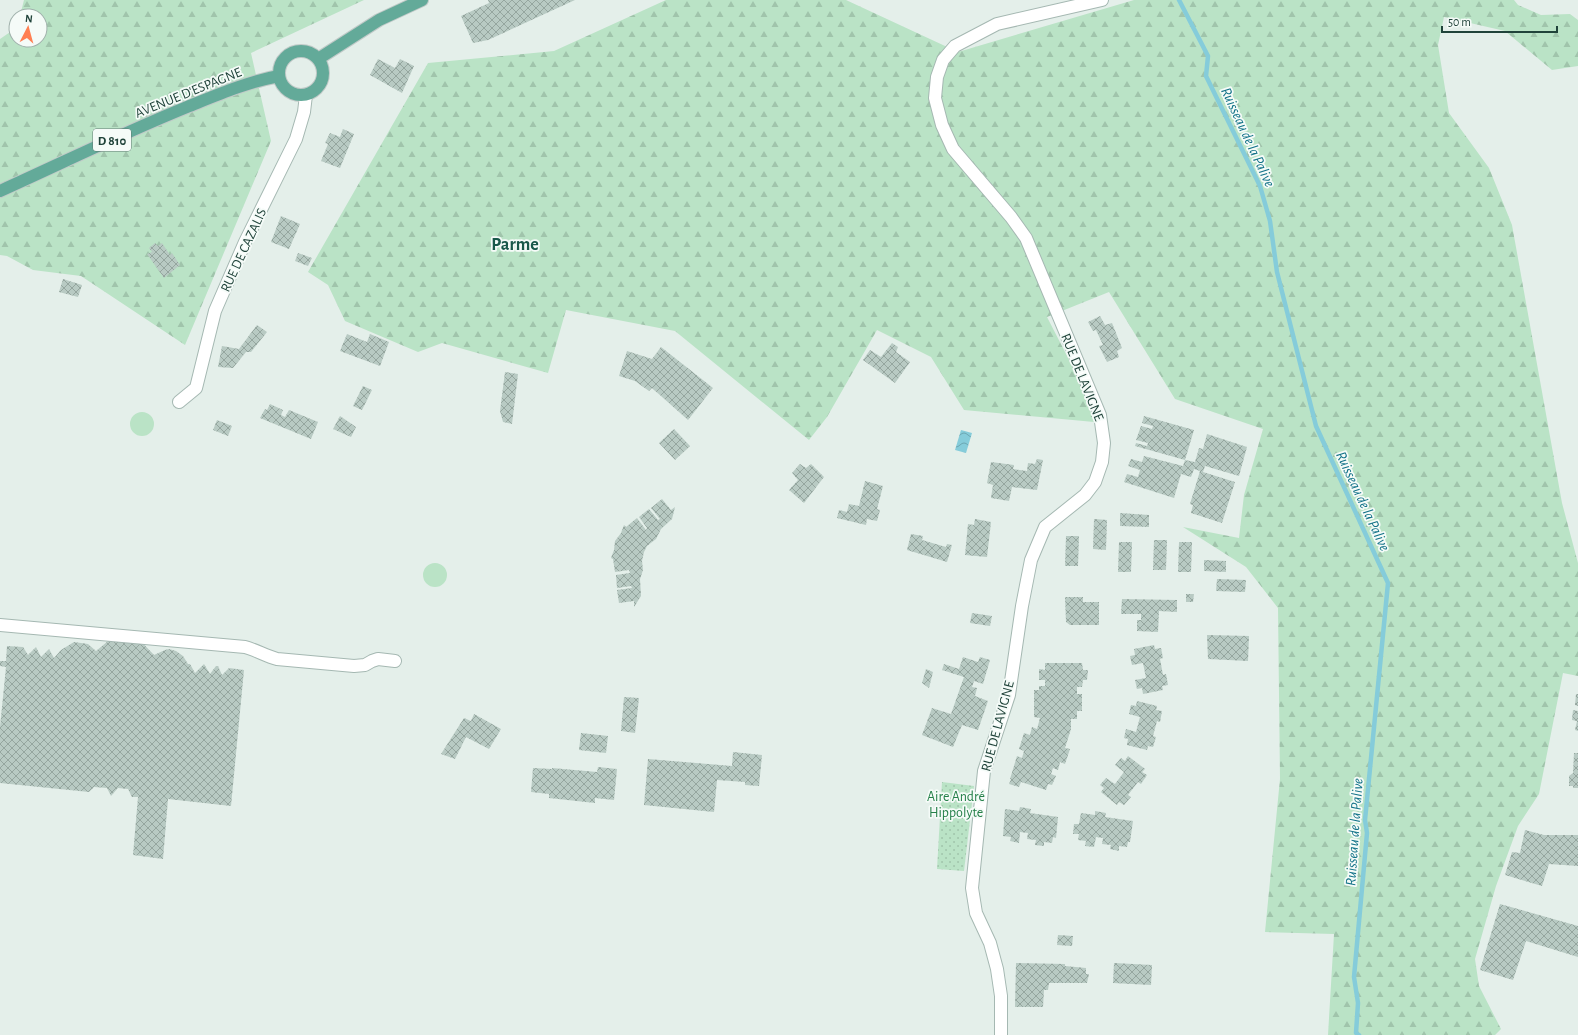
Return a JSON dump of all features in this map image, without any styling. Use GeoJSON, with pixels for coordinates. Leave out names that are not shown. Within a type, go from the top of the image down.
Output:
{"type":"FeatureCollection","features":[{"type":"Feature","properties":{"kind":"main road"},"geometry":{"type":"LineString","coordinates":[[318,59],[379,20],[422,0]]}},
{"type":"Feature","properties":{"kind":"main road"},"geometry":{"type":"LineString","coordinates":[[303,51],[310,53],[318,59],[323,69],[321,84],[317,89],[306,95],[296,95],[289,92],[284,87],[279,76],[280,66],[289,54],[303,51]]}},
{"type":"Feature","properties":{"kind":"main road","name":"AVENUE D'ESPAGNE"},"geometry":{"type":"LineString","coordinates":[[0,191],[153,121],[260,79],[279,76]]}},
{"type":"Feature","properties":{"kind":"street","name":"RUE DE LAVIGNE"},"geometry":{"type":"LineString","coordinates":[[1001,1035],[1001,996],[997,969],[990,943],[976,913],[972,888],[984,771],[1009,695],[1024,594],[1031,560],[1037,543],[1045,527],[1085,496],[1095,482],[1102,462],[1104,443],[1100,415],[1026,238],[1011,217],[953,149],[950,143],[942,125],[935,98],[937,76],[942,60],[955,46],[997,24],[1102,0]]}},
{"type":"Feature","properties":{"kind":"street","name":"RUE DE CAZALIS"},"geometry":{"type":"LineString","coordinates":[[179,402],[196,388],[215,311],[245,242],[296,139],[304,112],[306,95]]}},
{"type":"Feature","properties":{"kind":"street"},"geometry":{"type":"LineString","coordinates":[[0,625],[245,647],[277,659],[347,665],[365,665],[378,659],[394,661]]}},
{"type":"Feature","properties":{"kind":"green space"},"geometry":{"type":"Polygon","coordinates":[[[24,0],[364,0],[251,53],[271,141],[185,345],[81,276],[33,270],[7,256],[0,255],[0,39],[8,34],[8,48],[48,48],[48,8],[22,8],[24,0]]]}},
{"type":"Feature","properties":{"kind":"green space"},"geometry":{"type":"Polygon","coordinates":[[[666,0],[846,0],[958,52],[1134,0],[1514,0],[1518,5],[1541,15],[1570,14],[1578,20],[1578,66],[1552,70],[1505,31],[1444,17],[1438,45],[1449,113],[1489,168],[1512,225],[1562,503],[1578,563],[1578,676],[1563,673],[1539,794],[1518,826],[1496,886],[1475,959],[1479,986],[1501,1029],[1495,1035],[1328,1035],[1334,934],[1265,932],[1280,779],[1278,608],[1246,567],[1183,527],[1239,538],[1244,495],[1263,429],[1175,399],[1109,292],[1047,317],[1080,381],[1094,422],[964,410],[931,357],[877,330],[827,417],[809,440],[675,331],[566,310],[548,373],[442,343],[418,352],[345,321],[328,285],[308,272],[428,63],[554,51],[666,0]]]}},
{"type":"Feature","properties":{"kind":"green space"},"geometry":{"type":"Polygon","coordinates":[[[137,412],[147,412],[154,419],[154,429],[147,436],[137,436],[130,429],[130,419],[137,412]]]}},
{"type":"Feature","properties":{"kind":"green space"},"geometry":{"type":"Polygon","coordinates":[[[435,563],[444,566],[447,575],[444,584],[435,587],[426,584],[423,575],[426,566],[435,563]]]}},
{"type":"Feature","properties":{"kind":"green space","name":"Aire André Hippolyte"},"geometry":{"type":"Polygon","coordinates":[[[942,782],[974,786],[964,871],[937,869],[942,782]]]}},
{"type":"Feature","properties":{"kind":"water"},"geometry":{"type":"Polygon","coordinates":[[[961,430],[972,433],[966,453],[955,450],[961,430]]]}},
{"type":"Feature","properties":{"kind":"building"},"geometry":{"type":"Polygon","coordinates":[[[488,0],[575,0],[488,40],[473,43],[461,16],[489,3],[488,0]]]}},
{"type":"Feature","properties":{"kind":"building"},"geometry":{"type":"Polygon","coordinates":[[[378,59],[395,68],[400,59],[414,66],[402,93],[370,75],[378,59]]]}},
{"type":"Feature","properties":{"kind":"building"},"geometry":{"type":"Polygon","coordinates":[[[343,129],[354,134],[340,168],[321,161],[328,144],[325,143],[330,133],[340,137],[343,129]]]}},
{"type":"Feature","properties":{"kind":"building"},"geometry":{"type":"Polygon","coordinates":[[[281,216],[300,224],[289,249],[271,242],[281,216]]]}},
{"type":"Feature","properties":{"kind":"building"},"geometry":{"type":"Polygon","coordinates":[[[155,243],[158,246],[162,243],[170,255],[172,253],[180,265],[164,278],[147,254],[152,252],[149,248],[155,243]]]}},
{"type":"Feature","properties":{"kind":"building"},"geometry":{"type":"Polygon","coordinates":[[[298,253],[312,258],[308,266],[295,261],[298,253]]]}},
{"type":"Feature","properties":{"kind":"building"},"geometry":{"type":"Polygon","coordinates":[[[63,279],[82,285],[78,297],[59,292],[63,279]]]}},
{"type":"Feature","properties":{"kind":"building"},"geometry":{"type":"Polygon","coordinates":[[[1100,316],[1105,325],[1112,323],[1122,348],[1117,351],[1119,357],[1107,362],[1099,346],[1103,345],[1096,330],[1093,331],[1088,322],[1100,316]]]}},
{"type":"Feature","properties":{"kind":"building"},"geometry":{"type":"Polygon","coordinates":[[[257,325],[267,332],[251,352],[246,352],[233,368],[218,367],[222,346],[239,349],[257,325]]]}},
{"type":"Feature","properties":{"kind":"building"},"geometry":{"type":"Polygon","coordinates":[[[347,334],[367,342],[370,334],[389,342],[380,366],[340,351],[347,334]]]}},
{"type":"Feature","properties":{"kind":"building"},"geometry":{"type":"Polygon","coordinates":[[[892,343],[898,347],[896,352],[910,362],[895,383],[863,360],[870,350],[881,357],[892,343]]]}},
{"type":"Feature","properties":{"kind":"building"},"geometry":{"type":"Polygon","coordinates":[[[661,347],[713,388],[688,420],[652,388],[649,391],[635,381],[619,376],[627,351],[652,359],[661,347]]]}},
{"type":"Feature","properties":{"kind":"building"},"geometry":{"type":"Polygon","coordinates":[[[505,372],[518,374],[512,424],[503,422],[500,411],[505,372]]]}},
{"type":"Feature","properties":{"kind":"building"},"geometry":{"type":"Polygon","coordinates":[[[363,386],[372,390],[362,410],[353,406],[363,386]]]}},
{"type":"Feature","properties":{"kind":"building"},"geometry":{"type":"Polygon","coordinates":[[[270,404],[283,410],[281,415],[285,417],[289,410],[318,422],[311,439],[260,418],[270,404]]]}},
{"type":"Feature","properties":{"kind":"building"},"geometry":{"type":"Polygon","coordinates":[[[340,416],[356,427],[351,437],[333,429],[340,416]]]}},
{"type":"Feature","properties":{"kind":"building"},"geometry":{"type":"Polygon","coordinates":[[[1144,416],[1194,430],[1185,460],[1135,446],[1136,443],[1147,446],[1148,443],[1136,440],[1141,426],[1152,429],[1153,426],[1142,423],[1144,416]]]}},
{"type":"Feature","properties":{"kind":"building"},"geometry":{"type":"Polygon","coordinates":[[[217,420],[232,426],[228,436],[213,430],[217,420]]]}},
{"type":"Feature","properties":{"kind":"building"},"geometry":{"type":"Polygon","coordinates":[[[674,429],[690,446],[675,460],[659,443],[674,429]]]}},
{"type":"Feature","properties":{"kind":"building"},"geometry":{"type":"Polygon","coordinates":[[[1207,434],[1247,447],[1239,476],[1205,466],[1203,472],[1235,482],[1222,523],[1191,513],[1193,505],[1190,504],[1200,471],[1194,469],[1191,477],[1181,474],[1174,498],[1124,482],[1127,474],[1138,477],[1140,470],[1128,466],[1131,459],[1142,462],[1144,456],[1183,466],[1185,460],[1195,462],[1199,448],[1203,449],[1207,434]]]}},
{"type":"Feature","properties":{"kind":"building"},"geometry":{"type":"Polygon","coordinates":[[[1037,459],[1043,460],[1037,490],[1012,487],[1009,501],[991,498],[993,485],[987,483],[991,462],[1014,465],[1013,469],[1027,471],[1028,463],[1035,464],[1037,459]]]}},
{"type":"Feature","properties":{"kind":"building"},"geometry":{"type":"Polygon","coordinates":[[[800,464],[806,468],[811,464],[824,477],[804,503],[789,490],[798,480],[792,473],[800,464]]]}},
{"type":"Feature","properties":{"kind":"building"},"geometry":{"type":"Polygon","coordinates":[[[865,481],[883,486],[877,509],[880,510],[877,521],[867,519],[866,525],[837,518],[839,510],[847,512],[849,504],[859,506],[865,481]]]}},
{"type":"Feature","properties":{"kind":"building"},"geometry":{"type":"Polygon","coordinates":[[[662,499],[671,510],[675,507],[672,519],[661,529],[656,539],[647,546],[644,552],[642,561],[643,570],[640,579],[641,596],[634,607],[634,601],[619,603],[617,590],[632,588],[631,586],[617,588],[616,575],[630,573],[629,570],[615,572],[613,559],[611,558],[615,541],[621,533],[624,525],[626,527],[637,518],[646,530],[647,528],[639,517],[649,509],[658,520],[660,519],[651,508],[662,499]]]}},
{"type":"Feature","properties":{"kind":"building"},"geometry":{"type":"Polygon","coordinates":[[[1120,513],[1149,515],[1149,527],[1120,526],[1120,513]]]}},
{"type":"Feature","properties":{"kind":"building"},"geometry":{"type":"Polygon","coordinates":[[[975,519],[991,522],[987,557],[965,555],[968,524],[974,525],[975,519]]]}},
{"type":"Feature","properties":{"kind":"building"},"geometry":{"type":"Polygon","coordinates":[[[1094,519],[1107,520],[1106,550],[1093,549],[1094,519]]]}},
{"type":"Feature","properties":{"kind":"building"},"geometry":{"type":"Polygon","coordinates":[[[911,534],[923,536],[922,540],[946,547],[947,544],[952,545],[947,562],[907,550],[911,534]]]}},
{"type":"Feature","properties":{"kind":"building"},"geometry":{"type":"Polygon","coordinates":[[[1066,536],[1079,536],[1078,566],[1065,566],[1066,536]]]}},
{"type":"Feature","properties":{"kind":"building"},"geometry":{"type":"Polygon","coordinates":[[[1154,540],[1167,540],[1166,570],[1153,570],[1154,540]]]}},
{"type":"Feature","properties":{"kind":"building"},"geometry":{"type":"Polygon","coordinates":[[[1119,542],[1132,542],[1131,572],[1118,572],[1119,542]]]}},
{"type":"Feature","properties":{"kind":"building"},"geometry":{"type":"Polygon","coordinates":[[[1179,542],[1192,542],[1191,572],[1178,572],[1179,542]]]}},
{"type":"Feature","properties":{"kind":"building"},"geometry":{"type":"Polygon","coordinates":[[[1204,560],[1226,561],[1226,572],[1204,571],[1204,560]]]}},
{"type":"Feature","properties":{"kind":"building"},"geometry":{"type":"Polygon","coordinates":[[[1217,579],[1246,580],[1245,592],[1216,591],[1217,579]]]}},
{"type":"Feature","properties":{"kind":"building"},"geometry":{"type":"Polygon","coordinates":[[[1186,594],[1194,594],[1193,602],[1186,602],[1186,594]]]}},
{"type":"Feature","properties":{"kind":"building"},"geometry":{"type":"Polygon","coordinates":[[[1065,597],[1083,597],[1083,602],[1099,602],[1099,625],[1070,625],[1066,622],[1065,597]]]}},
{"type":"Feature","properties":{"kind":"building"},"geometry":{"type":"Polygon","coordinates":[[[1122,599],[1177,600],[1177,612],[1159,611],[1158,632],[1137,631],[1137,620],[1141,620],[1141,614],[1121,614],[1122,599]]]}},
{"type":"Feature","properties":{"kind":"building"},"geometry":{"type":"Polygon","coordinates":[[[972,613],[992,616],[990,626],[970,623],[972,613]]]}},
{"type":"Feature","properties":{"kind":"building"},"geometry":{"type":"Polygon","coordinates":[[[119,632],[133,633],[154,655],[169,649],[176,651],[183,656],[188,664],[190,664],[195,673],[204,664],[210,674],[216,666],[218,666],[222,675],[229,668],[244,670],[231,806],[168,799],[163,859],[133,855],[138,797],[132,797],[128,789],[118,788],[111,796],[107,788],[94,787],[89,792],[0,783],[0,727],[6,667],[0,666],[0,661],[6,661],[7,646],[23,647],[28,655],[36,647],[41,657],[49,649],[54,658],[61,650],[74,642],[88,644],[96,651],[119,632]]]}},
{"type":"Feature","properties":{"kind":"building"},"geometry":{"type":"Polygon","coordinates":[[[1207,635],[1249,636],[1248,661],[1208,659],[1207,635]]]}},
{"type":"Feature","properties":{"kind":"building"},"geometry":{"type":"Polygon","coordinates":[[[1154,645],[1155,649],[1161,648],[1163,658],[1160,659],[1163,675],[1166,674],[1168,685],[1162,686],[1163,690],[1143,694],[1142,688],[1137,689],[1135,680],[1146,678],[1143,663],[1132,665],[1130,656],[1135,655],[1134,649],[1154,645]]]}},
{"type":"Feature","properties":{"kind":"building"},"geometry":{"type":"Polygon","coordinates":[[[963,657],[978,662],[980,657],[990,660],[983,684],[974,681],[972,687],[977,688],[975,696],[988,701],[978,730],[962,725],[953,747],[922,735],[932,708],[951,714],[964,677],[942,670],[944,664],[959,669],[963,657]]]}},
{"type":"Feature","properties":{"kind":"building"},"geometry":{"type":"Polygon","coordinates":[[[1045,663],[1082,663],[1083,670],[1088,670],[1087,680],[1083,680],[1082,687],[1077,687],[1077,694],[1082,694],[1082,711],[1077,711],[1077,719],[1071,719],[1071,729],[1065,748],[1070,749],[1065,764],[1060,762],[1058,770],[1053,768],[1051,774],[1056,776],[1052,785],[1048,784],[1046,790],[1021,782],[1019,787],[1009,784],[1017,756],[1022,758],[1024,751],[1019,749],[1024,733],[1030,735],[1032,727],[1037,729],[1040,718],[1034,717],[1034,690],[1039,690],[1039,686],[1045,686],[1045,680],[1039,680],[1039,669],[1045,670],[1045,663]]]}},
{"type":"Feature","properties":{"kind":"building"},"geometry":{"type":"Polygon","coordinates":[[[926,669],[933,672],[929,688],[922,683],[926,669]]]}},
{"type":"Feature","properties":{"kind":"building"},"geometry":{"type":"Polygon","coordinates":[[[1576,694],[1578,694],[1578,706],[1575,705],[1576,694]]]}},
{"type":"Feature","properties":{"kind":"building"},"geometry":{"type":"Polygon","coordinates":[[[624,697],[639,698],[635,733],[621,731],[624,697]]]}},
{"type":"Feature","properties":{"kind":"building"},"geometry":{"type":"Polygon","coordinates":[[[1137,701],[1157,706],[1156,710],[1162,711],[1160,722],[1157,721],[1153,736],[1156,737],[1153,747],[1148,746],[1147,750],[1127,745],[1128,739],[1124,738],[1126,729],[1136,732],[1140,717],[1129,714],[1131,705],[1136,706],[1137,701]]]}},
{"type":"Feature","properties":{"kind":"building"},"geometry":{"type":"Polygon","coordinates":[[[1573,710],[1578,711],[1578,731],[1575,730],[1577,721],[1572,720],[1573,710]]]}},
{"type":"Feature","properties":{"kind":"building"},"geometry":{"type":"Polygon","coordinates":[[[474,714],[501,729],[489,749],[466,737],[455,759],[441,754],[464,718],[471,721],[474,714]]]}},
{"type":"Feature","properties":{"kind":"building"},"geometry":{"type":"Polygon","coordinates":[[[581,733],[608,736],[606,753],[579,750],[581,733]]]}},
{"type":"Feature","properties":{"kind":"building"},"geometry":{"type":"Polygon","coordinates":[[[733,752],[762,755],[759,786],[745,785],[745,782],[717,780],[714,812],[644,805],[648,759],[732,766],[733,752]]]}},
{"type":"Feature","properties":{"kind":"building"},"geometry":{"type":"Polygon","coordinates":[[[1574,753],[1578,753],[1578,788],[1569,786],[1569,776],[1573,773],[1574,753]]]}},
{"type":"Feature","properties":{"kind":"building"},"geometry":{"type":"Polygon","coordinates":[[[1128,756],[1145,769],[1142,772],[1147,775],[1141,784],[1138,782],[1128,795],[1131,797],[1124,805],[1119,802],[1117,805],[1101,792],[1104,788],[1100,785],[1106,778],[1115,784],[1124,772],[1115,765],[1121,758],[1125,761],[1128,756]]]}},
{"type":"Feature","properties":{"kind":"building"},"geometry":{"type":"Polygon","coordinates":[[[598,767],[617,769],[614,800],[595,798],[595,803],[549,798],[549,794],[531,792],[533,768],[597,772],[598,767]]]}},
{"type":"Feature","properties":{"kind":"building"},"geometry":{"type":"Polygon","coordinates":[[[1020,807],[1031,809],[1030,813],[1058,817],[1056,838],[1053,837],[1052,843],[1044,842],[1044,846],[1035,845],[1036,840],[1027,839],[1028,833],[1020,832],[1019,843],[1010,841],[1011,837],[1003,836],[1005,809],[1019,811],[1020,807]]]}},
{"type":"Feature","properties":{"kind":"building"},"geometry":{"type":"Polygon","coordinates":[[[1095,811],[1106,813],[1105,817],[1133,821],[1130,842],[1128,842],[1127,847],[1119,846],[1119,851],[1110,849],[1111,845],[1102,844],[1103,838],[1096,837],[1094,847],[1085,846],[1086,841],[1078,840],[1079,834],[1073,834],[1074,824],[1079,824],[1081,813],[1095,815],[1095,811]]]}},
{"type":"Feature","properties":{"kind":"building"},"geometry":{"type":"Polygon","coordinates":[[[1525,830],[1544,835],[1578,835],[1578,866],[1549,864],[1542,886],[1505,875],[1512,852],[1520,853],[1525,830]]]}},
{"type":"Feature","properties":{"kind":"building"},"geometry":{"type":"Polygon","coordinates":[[[1500,904],[1578,926],[1578,957],[1526,941],[1513,980],[1480,970],[1500,904]]]}},
{"type":"Feature","properties":{"kind":"building"},"geometry":{"type":"Polygon","coordinates":[[[1058,935],[1073,936],[1072,946],[1057,945],[1058,935]]]}},
{"type":"Feature","properties":{"kind":"building"},"geometry":{"type":"Polygon","coordinates":[[[1016,963],[1065,964],[1065,966],[1086,968],[1086,974],[1089,974],[1087,983],[1049,983],[1048,990],[1044,990],[1043,1007],[1015,1007],[1016,963]]]}},
{"type":"Feature","properties":{"kind":"building"},"geometry":{"type":"Polygon","coordinates":[[[1114,963],[1152,965],[1151,985],[1113,983],[1114,963]]]}},
{"type":"Feature","properties":{"kind":"waterway","name":"Ruisseau de la Palive"},"geometry":{"type":"LineString","coordinates":[[1179,0],[1208,56],[1206,76],[1260,186],[1270,221],[1277,272],[1316,426],[1388,583],[1365,820],[1367,833],[1354,977],[1358,1003],[1356,1033],[1359,1035]]}},
{"type":"Feature","properties":{"kind":"district","name":"Parme"},"geometry":{"type":"Point","coordinates":[515,244]}}]}
